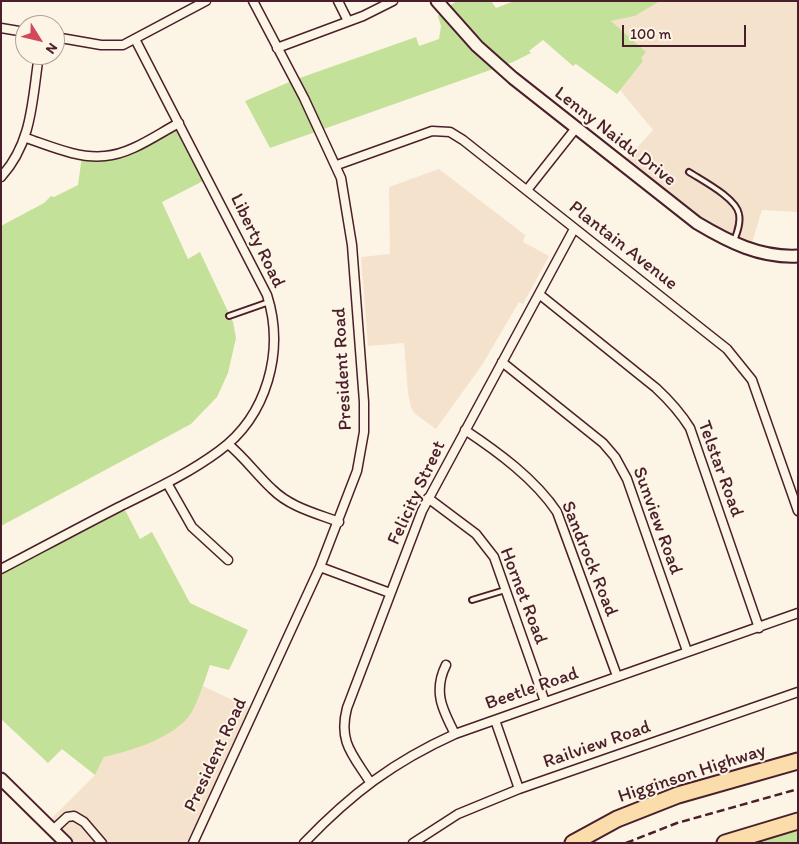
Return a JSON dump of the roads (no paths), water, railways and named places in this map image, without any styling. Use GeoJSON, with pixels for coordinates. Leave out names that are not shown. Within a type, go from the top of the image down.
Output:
{"type":"FeatureCollection","features":[{"type":"Feature","properties":{"kind":"highway","name":"Higginson Highway"},"geometry":{"type":"LineString","coordinates":[[573,843],[617,819],[678,795],[798,761]]}},
{"type":"Feature","properties":{"kind":"highway"},"geometry":{"type":"LineString","coordinates":[[724,843],[798,821]]}},
{"type":"Feature","properties":{"kind":"street"},"geometry":{"type":"LineString","coordinates":[[65,39],[114,46],[123,45],[206,1]]}},
{"type":"Feature","properties":{"kind":"street","name":"President Road"},"geometry":{"type":"LineString","coordinates":[[193,843],[339,522],[357,471],[364,421],[352,244],[348,209],[337,165],[253,1]]}},
{"type":"Feature","properties":{"kind":"street"},"geometry":{"type":"LineString","coordinates":[[338,1],[348,21]]}},
{"type":"Feature","properties":{"kind":"street"},"geometry":{"type":"LineString","coordinates":[[277,48],[348,21],[392,1]]}},
{"type":"Feature","properties":{"kind":"street","name":"Lenny Naidu Drive"},"geometry":{"type":"LineString","coordinates":[[436,1],[457,26],[494,62],[697,223],[734,243],[766,254],[798,256]]}},
{"type":"Feature","properties":{"kind":"street"},"geometry":{"type":"LineString","coordinates":[[1,28],[15,30]]}},
{"type":"Feature","properties":{"kind":"street","name":"Liberty Road"},"geometry":{"type":"LineString","coordinates":[[1,569],[167,483],[210,457],[228,444],[252,416],[269,376],[274,338],[269,302],[262,282],[135,39]]}},
{"type":"Feature","properties":{"kind":"street"},"geometry":{"type":"LineString","coordinates":[[1,176],[10,166],[26,138],[37,65]]}},
{"type":"Feature","properties":{"kind":"street"},"geometry":{"type":"LineString","coordinates":[[26,138],[88,156],[106,156],[133,148],[179,123]]}},
{"type":"Feature","properties":{"kind":"street"},"geometry":{"type":"LineString","coordinates":[[527,190],[576,128]]}},
{"type":"Feature","properties":{"kind":"street","name":"Plantain Avenue"},"geometry":{"type":"LineString","coordinates":[[337,165],[424,134],[444,131],[463,140],[727,349],[748,371],[798,511]]}},
{"type":"Feature","properties":{"kind":"street","name":"Felicity Street"},"geometry":{"type":"LineString","coordinates":[[370,782],[348,750],[344,721],[390,593],[428,498],[574,229]]}},
{"type":"Feature","properties":{"kind":"street","name":"Telstar Road"},"geometry":{"type":"LineString","coordinates":[[539,294],[656,388],[684,418],[690,428],[759,628]]}},
{"type":"Feature","properties":{"kind":"street","name":"Sunview Road"},"geometry":{"type":"LineString","coordinates":[[502,362],[587,429],[615,457],[627,479],[687,651]]}},
{"type":"Feature","properties":{"kind":"street","name":"Sandrock Road"},"geometry":{"type":"LineString","coordinates":[[465,430],[527,478],[544,494],[556,512],[617,676]]}},
{"type":"Feature","properties":{"kind":"street"},"geometry":{"type":"LineString","coordinates":[[228,444],[273,490],[286,500],[299,508],[339,522]]}},
{"type":"Feature","properties":{"kind":"street"},"geometry":{"type":"LineString","coordinates":[[167,483],[192,527],[228,560]]}},
{"type":"Feature","properties":{"kind":"street","name":"Hornet Road"},"geometry":{"type":"LineString","coordinates":[[428,498],[456,518],[488,547],[507,589],[545,702]]}},
{"type":"Feature","properties":{"kind":"street"},"geometry":{"type":"LineString","coordinates":[[320,567],[390,593]]}},
{"type":"Feature","properties":{"kind":"street","name":"Beetle Road"},"geometry":{"type":"LineString","coordinates":[[304,843],[370,782],[424,747],[454,734],[798,613]]}},
{"type":"Feature","properties":{"kind":"street"},"geometry":{"type":"LineString","coordinates":[[446,665],[440,678],[439,698],[454,734]]}},
{"type":"Feature","properties":{"kind":"street","name":"Railview Road"},"geometry":{"type":"LineString","coordinates":[[414,843],[458,814],[519,789],[798,692]]}},
{"type":"Feature","properties":{"kind":"street"},"geometry":{"type":"LineString","coordinates":[[495,720],[519,789]]}},
{"type":"Feature","properties":{"kind":"street"},"geometry":{"type":"LineString","coordinates":[[1,779],[66,843]]}},
{"type":"Feature","properties":{"kind":"street"},"geometry":{"type":"LineString","coordinates":[[53,830],[67,817],[74,816],[84,822],[102,843]]}},
{"type":"Feature","properties":{"kind":"lane"},"geometry":{"type":"LineString","coordinates":[[689,172],[728,199],[737,208],[740,220],[734,243]]}},
{"type":"Feature","properties":{"kind":"lane"},"geometry":{"type":"LineString","coordinates":[[229,316],[269,302]]}},
{"type":"Feature","properties":{"kind":"lane"},"geometry":{"type":"LineString","coordinates":[[472,600],[507,589]]}},
{"type":"Feature","properties":{"kind":"railway"},"geometry":{"type":"LineString","coordinates":[[626,843],[677,823],[798,789]]}}]}
